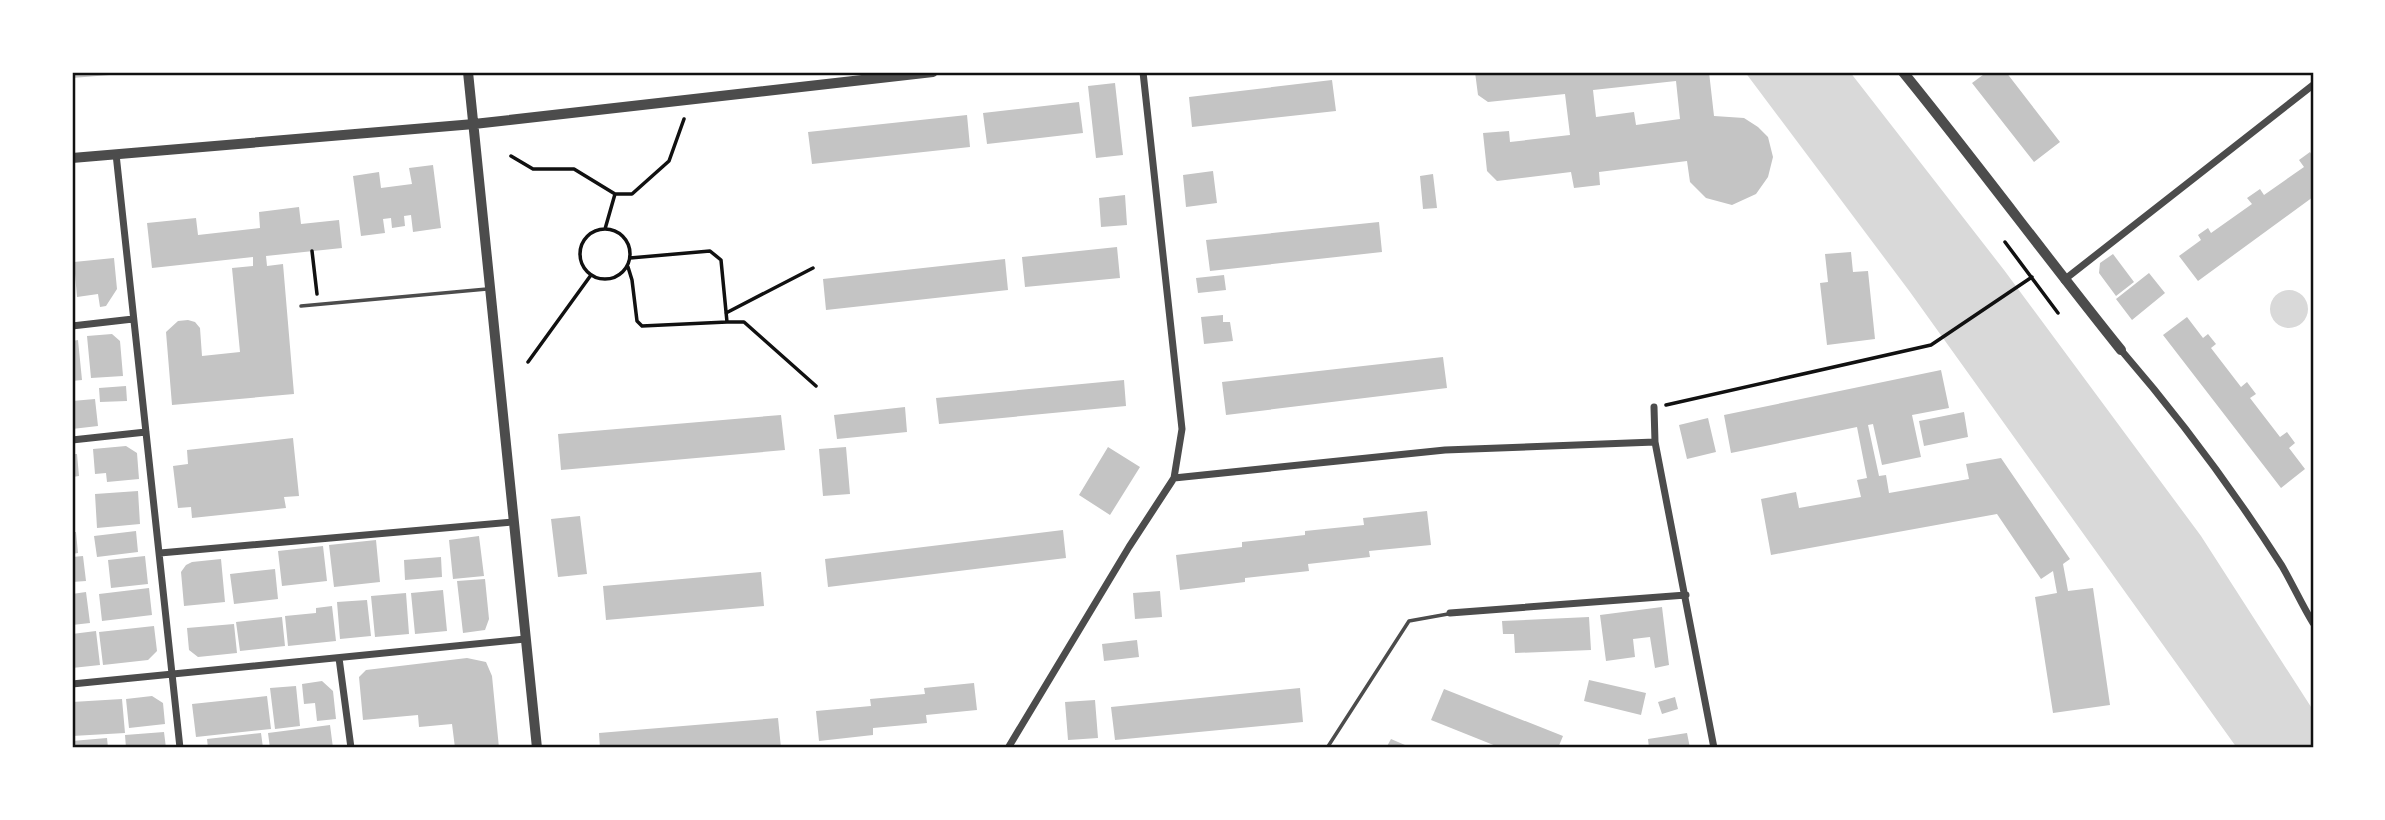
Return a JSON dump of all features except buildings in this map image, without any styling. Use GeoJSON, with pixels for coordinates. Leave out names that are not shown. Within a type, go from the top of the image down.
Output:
{"type":"FeatureCollection","features":[{"type":"Feature","properties":{"kind":"street"},"geometry":{"type":"LineString","coordinates":[[468,72],[537,748]]}},
{"type":"Feature","properties":{"kind":"street"},"geometry":{"type":"LineString","coordinates":[[72,158],[474,124],[879,75],[933,72]]}},
{"type":"Feature","properties":{"kind":"street"},"geometry":{"type":"LineString","coordinates":[[1008,748],[1129,547],[1174,478],[1182,429],[1143,72]]}},
{"type":"Feature","properties":{"kind":"street"},"geometry":{"type":"LineString","coordinates":[[1903,72],[1972,157],[2064,280],[2157,392],[2284,569],[2313,623]]}},
{"type":"Feature","properties":{"kind":"street"},"geometry":{"type":"LineString","coordinates":[[2064,280],[2313,85]]}},
{"type":"Feature","properties":{"kind":"street"},"geometry":{"type":"LineString","coordinates":[[116,154],[180,748]]}},
{"type":"Feature","properties":{"kind":"street"},"geometry":{"type":"LineString","coordinates":[[72,326],[133,319]]}},
{"type":"Feature","properties":{"kind":"street"},"geometry":{"type":"LineString","coordinates":[[1654,407],[1655,442],[1714,748]]}},
{"type":"Feature","properties":{"kind":"street"},"geometry":{"type":"LineString","coordinates":[[72,440],[146,432]]}},
{"type":"Feature","properties":{"kind":"street"},"geometry":{"type":"LineString","coordinates":[[1174,478],[1445,450],[1655,442]]}},
{"type":"Feature","properties":{"kind":"street"},"geometry":{"type":"LineString","coordinates":[[160,553],[512,522]]}},
{"type":"Feature","properties":{"kind":"street"},"geometry":{"type":"LineString","coordinates":[[1450,613],[1686,595]]}},
{"type":"Feature","properties":{"kind":"street"},"geometry":{"type":"LineString","coordinates":[[72,684],[525,639]]}},
{"type":"Feature","properties":{"kind":"street"},"geometry":{"type":"LineString","coordinates":[[340,658],[351,748]]}},
{"type":"Feature","properties":{"kind":"lane"},"geometry":{"type":"LineString","coordinates":[[301,306],[490,289]]}},
{"type":"Feature","properties":{"kind":"lane"},"geometry":{"type":"LineString","coordinates":[[1327,748],[1409,621],[1450,613]]}},
{"type":"Feature","properties":{"kind":"path"},"geometry":{"type":"LineString","coordinates":[[511,156],[533,169],[575,169],[615,194],[632,194],[670,161],[684,119]]}},
{"type":"Feature","properties":{"kind":"path"},"geometry":{"type":"LineString","coordinates":[[605,229],[615,194]]}},
{"type":"Feature","properties":{"kind":"path"},"geometry":{"type":"LineString","coordinates":[[628,267],[615,278],[606,280],[591,275],[581,263],[581,247],[590,235],[605,229],[621,235],[630,249],[628,267],[637,321],[642,326],[744,322],[816,386]]}},
{"type":"Feature","properties":{"kind":"path"},"geometry":{"type":"LineString","coordinates":[[2005,242],[2058,313]]}},
{"type":"Feature","properties":{"kind":"path"},"geometry":{"type":"LineString","coordinates":[[312,251],[318,304]]}},
{"type":"Feature","properties":{"kind":"path"},"geometry":{"type":"LineString","coordinates":[[630,258],[713,252],[721,260],[727,323]]}},
{"type":"Feature","properties":{"kind":"path"},"geometry":{"type":"LineString","coordinates":[[726,313],[813,268]]}},
{"type":"Feature","properties":{"kind":"path"},"geometry":{"type":"LineString","coordinates":[[528,362],[591,275]]}},
{"type":"Feature","properties":{"kind":"path"},"geometry":{"type":"LineString","coordinates":[[1654,407],[1931,345],[2032,277]]}},
{"type":"Feature","properties":{"kind":"shaded area"},"geometry":{"type":"Polygon","coordinates":[[[1745,72],[1850,72],[2004,270],[2201,536],[2313,710],[2313,748],[2237,748],[1910,292],[1745,72]]]}},
{"type":"Feature","properties":{"kind":"shaded area"},"geometry":{"type":"Polygon","coordinates":[[[2289,290],[2302,296],[2308,309],[2302,322],[2289,328],[2276,322],[2270,309],[2276,296],[2289,290]]]}}]}
